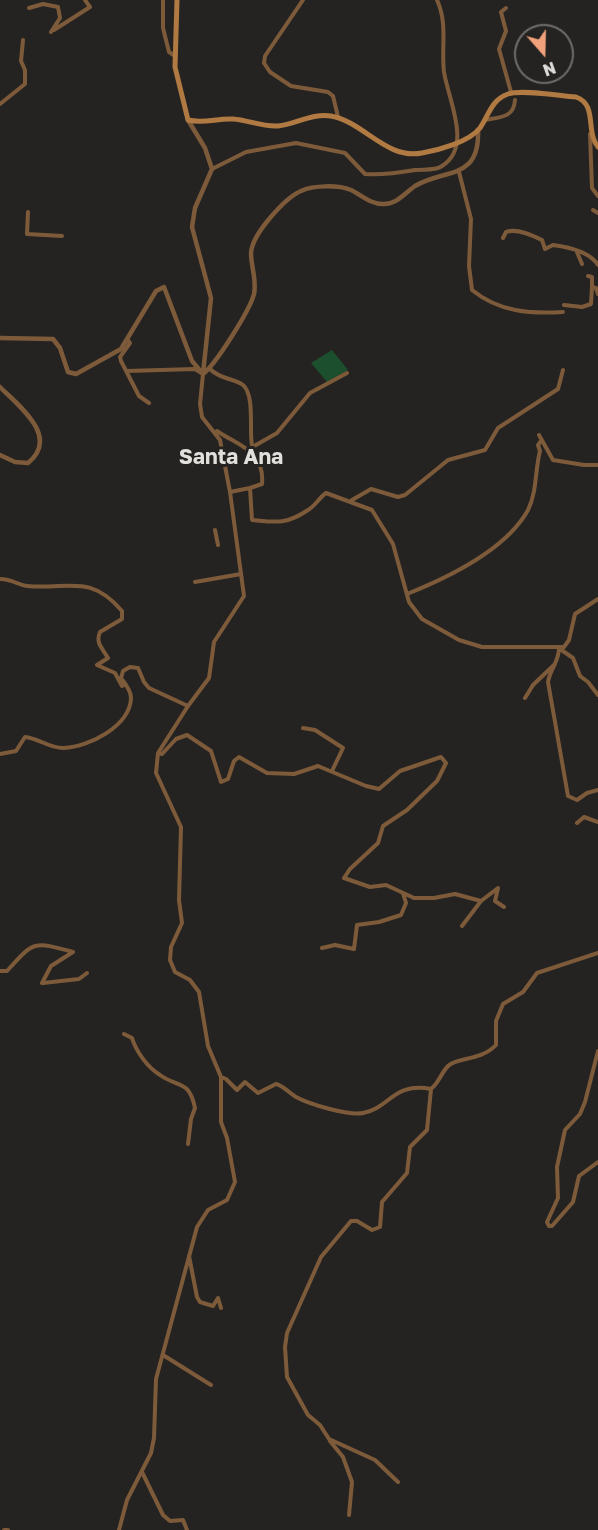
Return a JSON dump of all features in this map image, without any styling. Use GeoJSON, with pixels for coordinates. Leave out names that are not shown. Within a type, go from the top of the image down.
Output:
{"type":"FeatureCollection","features":[{"type":"Feature","properties":{"kind":"main road"},"geometry":{"type":"LineString","coordinates":[[177,0],[175,56],[181,100],[188,120],[204,123],[232,119],[270,126],[319,115],[338,117],[388,147],[410,154],[422,153],[457,142],[478,130],[496,101],[511,92],[580,98],[589,109],[590,133],[598,147]]}},
{"type":"Feature","properties":{"kind":"street"},"geometry":{"type":"LineString","coordinates":[[29,8],[43,4],[58,7],[60,18],[52,31],[90,7],[85,0]]}},
{"type":"Feature","properties":{"kind":"street"},"geometry":{"type":"LineString","coordinates":[[163,0],[163,28],[169,52],[175,56]]}},
{"type":"Feature","properties":{"kind":"street"},"geometry":{"type":"LineString","coordinates":[[303,0],[265,56],[264,63],[270,72],[291,86],[328,92],[333,96],[338,117]]}},
{"type":"Feature","properties":{"kind":"street"},"geometry":{"type":"LineString","coordinates":[[119,1530],[127,1500],[142,1472],[154,1438],[156,1378],[189,1253],[201,1217],[208,1210],[227,1200],[235,1182],[227,1138],[221,1122],[221,1077],[208,1046],[199,992],[190,980],[175,972],[170,960],[171,947],[182,923],[179,900],[181,827],[172,804],[157,777],[158,753],[211,673],[217,636],[243,601],[225,462],[220,440],[214,429],[202,417],[200,404],[211,298],[192,227],[195,208],[212,169],[246,152],[296,143],[345,153],[365,174],[391,175],[442,166],[453,155],[457,142],[455,119],[444,72],[444,16],[437,0]]}},
{"type":"Feature","properties":{"kind":"street"},"geometry":{"type":"LineString","coordinates":[[507,8],[501,12],[506,34],[499,49],[511,92]]}},
{"type":"Feature","properties":{"kind":"street"},"geometry":{"type":"LineString","coordinates":[[0,104],[26,84],[25,70],[21,61],[23,40]]}},
{"type":"Feature","properties":{"kind":"street"},"geometry":{"type":"LineString","coordinates":[[484,120],[511,114],[515,108],[515,100]]}},
{"type":"Feature","properties":{"kind":"street"},"geometry":{"type":"LineString","coordinates":[[188,120],[205,148],[212,169]]}},
{"type":"Feature","properties":{"kind":"street"},"geometry":{"type":"LineString","coordinates":[[203,374],[210,369],[253,296],[251,250],[256,238],[291,198],[307,189],[342,188],[373,202],[386,204],[418,185],[459,172],[469,164],[474,154],[478,130]]}},
{"type":"Feature","properties":{"kind":"street"},"geometry":{"type":"LineString","coordinates":[[590,133],[592,188],[598,196]]}},
{"type":"Feature","properties":{"kind":"street"},"geometry":{"type":"LineString","coordinates":[[459,172],[471,219],[468,266],[472,290],[487,300],[513,311],[563,312]]}},
{"type":"Feature","properties":{"kind":"street"},"geometry":{"type":"LineString","coordinates":[[593,210],[598,213]]}},
{"type":"Feature","properties":{"kind":"street"},"geometry":{"type":"LineString","coordinates":[[28,212],[27,234],[62,236]]}},
{"type":"Feature","properties":{"kind":"street"},"geometry":{"type":"LineString","coordinates":[[503,237],[506,232],[515,231],[542,240],[545,249],[553,245],[587,254],[598,265]]}},
{"type":"Feature","properties":{"kind":"street"},"geometry":{"type":"LineString","coordinates":[[577,251],[582,264]]}},
{"type":"Feature","properties":{"kind":"street"},"geometry":{"type":"LineString","coordinates":[[564,305],[582,307],[591,303],[592,277],[588,276]]}},
{"type":"Feature","properties":{"kind":"street"},"geometry":{"type":"LineString","coordinates":[[0,338],[53,339],[60,348],[68,372],[76,374],[121,349],[156,291],[164,287],[192,361],[203,374]]}},
{"type":"Feature","properties":{"kind":"street"},"geometry":{"type":"LineString","coordinates":[[592,287],[596,288],[598,294]]}},
{"type":"Feature","properties":{"kind":"street"},"geometry":{"type":"LineString","coordinates":[[128,340],[130,343],[120,357],[139,396],[149,403]]}},
{"type":"Feature","properties":{"kind":"street"},"geometry":{"type":"LineString","coordinates":[[127,371],[195,369],[203,374]]}},
{"type":"Feature","properties":{"kind":"street"},"geometry":{"type":"LineString","coordinates":[[210,369],[220,378],[240,383],[246,388],[249,399],[251,447],[262,478],[262,484],[230,492]]}},
{"type":"Feature","properties":{"kind":"street"},"geometry":{"type":"LineString","coordinates":[[351,500],[371,489],[398,497],[405,495],[448,460],[485,450],[498,428],[558,389],[563,370]]}},
{"type":"Feature","properties":{"kind":"street"},"geometry":{"type":"LineString","coordinates":[[251,447],[277,433],[310,393],[347,373]]}},
{"type":"Feature","properties":{"kind":"street"},"geometry":{"type":"LineString","coordinates":[[0,387],[40,430],[42,442],[36,457],[28,463],[15,462],[0,455]]}},
{"type":"Feature","properties":{"kind":"street"},"geometry":{"type":"LineString","coordinates":[[214,429],[251,447]]}},
{"type":"Feature","properties":{"kind":"street"},"geometry":{"type":"LineString","coordinates":[[539,435],[554,460],[598,465]]}},
{"type":"Feature","properties":{"kind":"street"},"geometry":{"type":"LineString","coordinates":[[407,594],[436,583],[497,545],[528,510],[540,451],[538,445],[541,441]]}},
{"type":"Feature","properties":{"kind":"street"},"geometry":{"type":"LineString","coordinates":[[193,464],[225,462]]}},
{"type":"Feature","properties":{"kind":"street"},"geometry":{"type":"LineString","coordinates":[[250,488],[252,520],[288,521],[309,510],[326,493],[369,507],[379,519],[397,552],[407,594],[417,616],[459,640],[482,647],[546,646],[559,648],[573,658],[580,676],[598,695]]}},
{"type":"Feature","properties":{"kind":"street"},"geometry":{"type":"LineString","coordinates":[[215,530],[218,545]]}},
{"type":"Feature","properties":{"kind":"street"},"geometry":{"type":"LineString","coordinates":[[195,582],[241,574]]}},
{"type":"Feature","properties":{"kind":"street"},"geometry":{"type":"LineString","coordinates":[[0,579],[13,579],[25,586],[83,584],[102,591],[122,610],[122,619],[99,632],[100,648],[108,658],[97,665],[115,673],[122,686],[125,684]]}},
{"type":"Feature","properties":{"kind":"street"},"geometry":{"type":"LineString","coordinates":[[559,648],[567,644],[578,610],[598,599]]}},
{"type":"Feature","properties":{"kind":"street"},"geometry":{"type":"LineString","coordinates":[[559,648],[558,662],[549,675],[548,682],[568,796],[576,800],[587,793],[598,790]]}},
{"type":"Feature","properties":{"kind":"street"},"geometry":{"type":"LineString","coordinates":[[525,698],[533,685],[558,662]]}},
{"type":"Feature","properties":{"kind":"street"},"geometry":{"type":"LineString","coordinates":[[0,754],[16,751],[25,737],[37,738],[64,748],[89,742],[116,727],[131,697],[121,678],[123,671],[130,667],[138,668],[149,688],[188,705]]}},
{"type":"Feature","properties":{"kind":"street"},"geometry":{"type":"LineString","coordinates":[[303,728],[315,730],[343,748],[332,771]]}},
{"type":"Feature","properties":{"kind":"street"},"geometry":{"type":"LineString","coordinates":[[158,753],[162,754],[176,739],[188,735],[211,751],[221,782],[228,779],[234,761],[239,757],[267,773],[294,774],[318,766],[379,789],[383,788],[400,771],[438,756],[445,759],[446,763],[437,781],[407,810],[383,826],[378,843],[344,876],[345,879],[370,887],[386,885],[414,898],[434,898],[455,894],[481,901]]}},
{"type":"Feature","properties":{"kind":"street"},"geometry":{"type":"LineString","coordinates":[[577,823],[584,817],[598,822]]}},
{"type":"Feature","properties":{"kind":"street"},"geometry":{"type":"LineString","coordinates":[[462,926],[481,901],[498,888],[495,901],[504,906]]}},
{"type":"Feature","properties":{"kind":"street"},"geometry":{"type":"LineString","coordinates":[[322,948],[335,945],[354,949],[357,925],[379,922],[401,915],[406,903],[403,892]]}},
{"type":"Feature","properties":{"kind":"street"},"geometry":{"type":"LineString","coordinates":[[0,971],[7,970],[25,949],[37,944],[73,952],[51,966],[42,983],[79,979],[87,973]]}},
{"type":"Feature","properties":{"kind":"street"},"geometry":{"type":"LineString","coordinates":[[349,1515],[352,1482],[344,1457],[320,1425],[308,1415],[288,1383],[286,1337],[320,1260],[344,1227],[353,1221],[372,1230],[380,1227],[382,1202],[407,1173],[410,1147],[427,1130],[431,1089],[447,1066],[492,1050],[496,1045],[496,1021],[503,1004],[523,993],[537,973],[598,953]]}},
{"type":"Feature","properties":{"kind":"street"},"geometry":{"type":"LineString","coordinates":[[124,1034],[132,1038],[136,1050],[160,1076],[181,1083],[188,1089],[195,1108],[190,1119],[188,1144]]}},
{"type":"Feature","properties":{"kind":"street"},"geometry":{"type":"LineString","coordinates":[[598,1051],[580,1114],[565,1130],[558,1167],[558,1198],[547,1222],[549,1226],[552,1226],[573,1202],[579,1176],[598,1162]]}},
{"type":"Feature","properties":{"kind":"street"},"geometry":{"type":"LineString","coordinates":[[221,1077],[237,1090],[242,1083],[250,1084],[258,1093],[272,1085],[281,1085],[297,1098],[353,1113],[371,1110],[410,1087],[431,1089]]}},
{"type":"Feature","properties":{"kind":"street"},"geometry":{"type":"LineString","coordinates":[[189,1253],[197,1298],[200,1302],[213,1306],[218,1298],[221,1308]]}},
{"type":"Feature","properties":{"kind":"street"},"geometry":{"type":"LineString","coordinates":[[163,1355],[211,1385]]}},
{"type":"Feature","properties":{"kind":"street"},"geometry":{"type":"LineString","coordinates":[[330,1440],[375,1460],[398,1482]]}},
{"type":"Feature","properties":{"kind":"street"},"geometry":{"type":"LineString","coordinates":[[142,1472],[163,1515],[167,1520],[183,1520],[187,1530]]}},
{"type":"Feature","properties":{"kind":"green space"},"geometry":{"type":"Polygon","coordinates":[[[332,350],[348,370],[327,382],[311,363],[332,350]]]}},
{"type":"Feature","properties":{"kind":"district","name":"Santa Ana"},"geometry":{"type":"Point","coordinates":[231,457]}}]}
